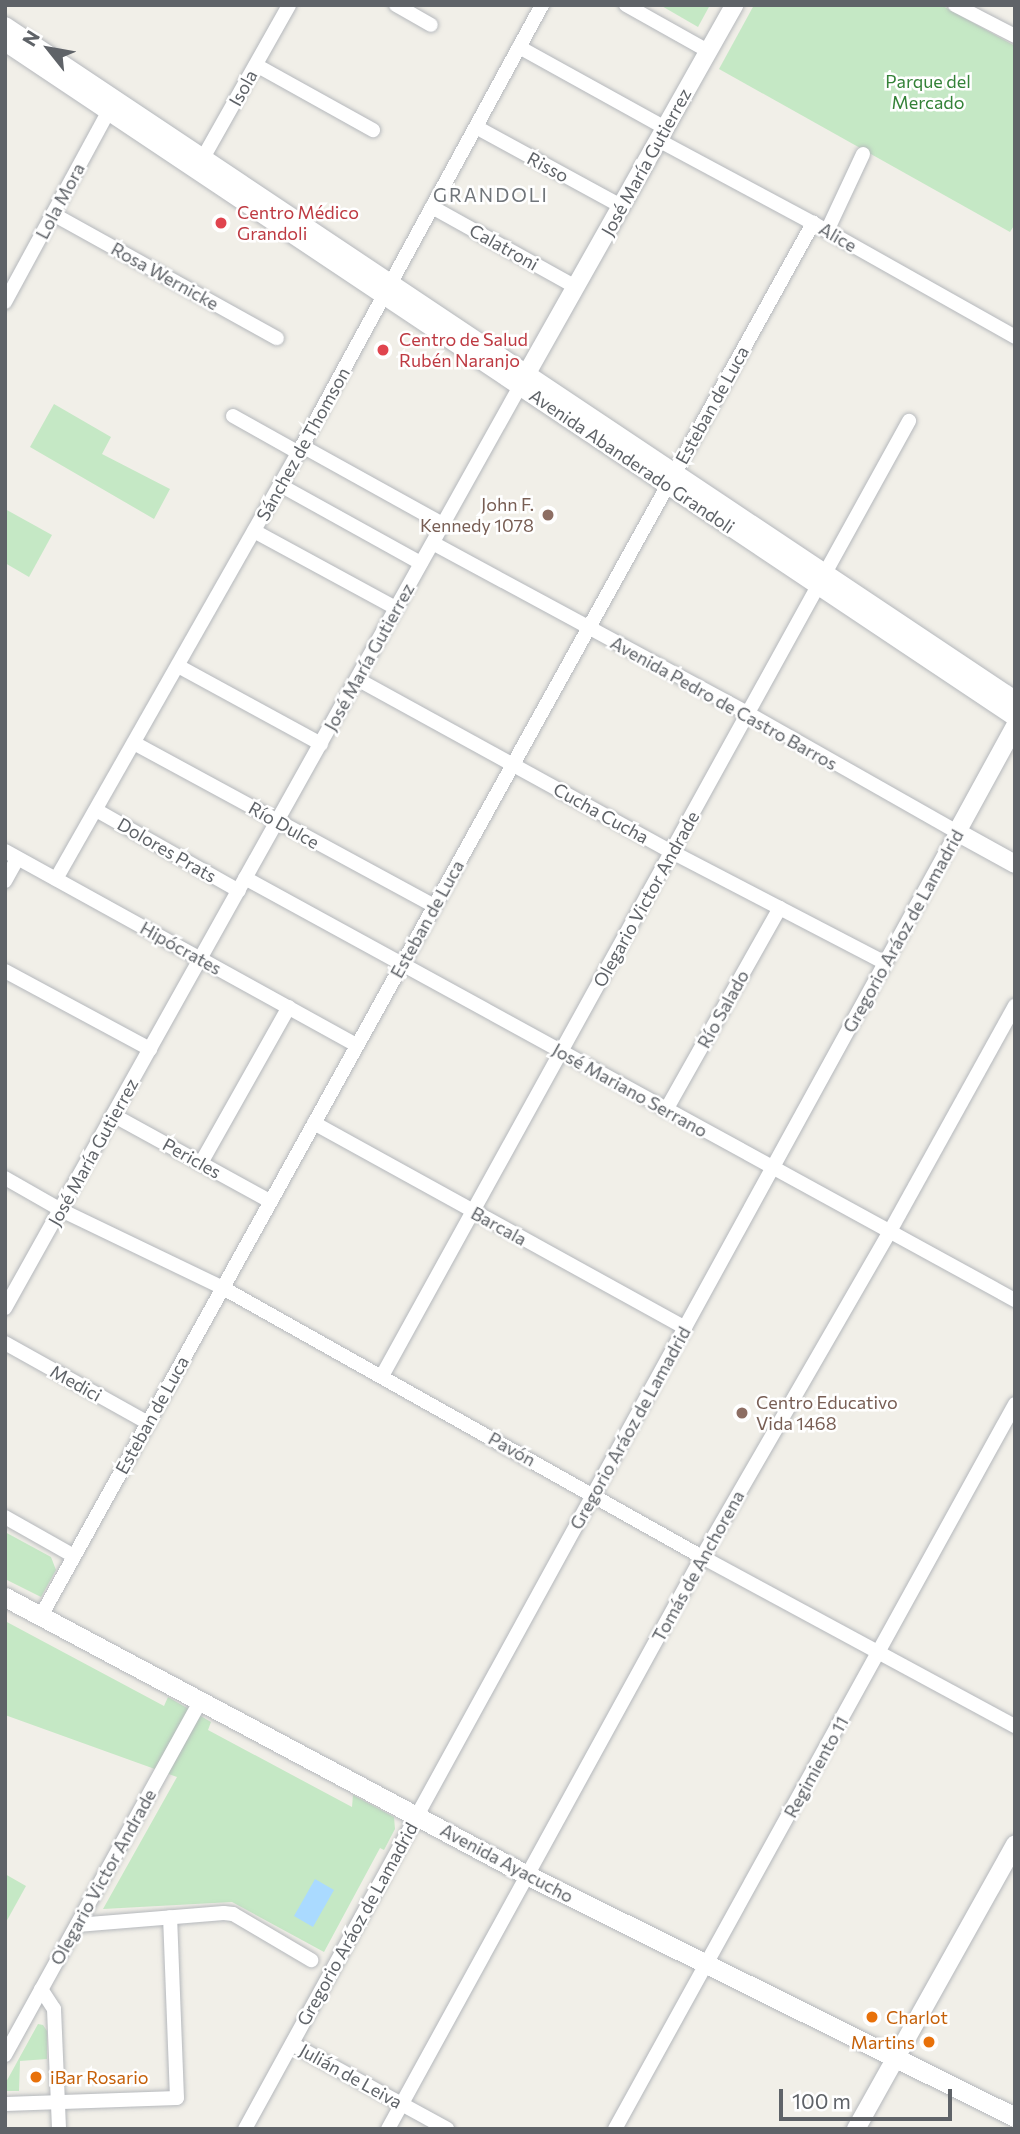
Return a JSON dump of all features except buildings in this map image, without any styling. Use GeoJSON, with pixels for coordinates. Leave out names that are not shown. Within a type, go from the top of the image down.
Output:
{"type":"FeatureCollection","features":[{"type":"Feature","properties":{"kind":"main road","name":"Avenida Ayacucho"},"geometry":{"type":"LineString","coordinates":[[5,1597],[527,1875],[1015,2117]]}},
{"type":"Feature","properties":{"kind":"street","name":"Isola"},"geometry":{"type":"LineString","coordinates":[[199,164],[289,5]]}},
{"type":"Feature","properties":{"kind":"street"},"geometry":{"type":"LineString","coordinates":[[396,5],[431,25]]}},
{"type":"Feature","properties":{"kind":"street","name":"Sánchez de Thomson"},"geometry":{"type":"LineString","coordinates":[[56,879],[280,485],[542,5]]}},
{"type":"Feature","properties":{"kind":"street"},"geometry":{"type":"LineString","coordinates":[[626,5],[708,51]]}},
{"type":"Feature","properties":{"kind":"street","name":"José María Gutierrez"},"geometry":{"type":"LineString","coordinates":[[5,1308],[734,5]]}},
{"type":"Feature","properties":{"kind":"street"},"geometry":{"type":"LineString","coordinates":[[955,5],[1015,36]]}},
{"type":"Feature","properties":{"kind":"street","name":"Avenida Abanderado Grandoli"},"geometry":{"type":"LineString","coordinates":[[5,26],[112,106]]}},
{"type":"Feature","properties":{"kind":"street","name":"Avenida Abanderado Grandoli"},"geometry":{"type":"LineString","coordinates":[[5,42],[112,106],[822,580],[1015,700]]}},
{"type":"Feature","properties":{"kind":"street","name":"Alice"},"geometry":{"type":"LineString","coordinates":[[519,47],[813,223],[1015,337]]}},
{"type":"Feature","properties":{"kind":"street"},"geometry":{"type":"LineString","coordinates":[[256,65],[373,130]]}},
{"type":"Feature","properties":{"kind":"street","name":"Lola Mora"},"geometry":{"type":"LineString","coordinates":[[5,302],[112,106]]}},
{"type":"Feature","properties":{"kind":"street","name":"Risso"},"geometry":{"type":"LineString","coordinates":[[476,127],[621,206]]}},
{"type":"Feature","properties":{"kind":"street"},"geometry":{"type":"LineString","coordinates":[[827,231],[863,155]]}},
{"type":"Feature","properties":{"kind":"street","name":"Calatroni"},"geometry":{"type":"LineString","coordinates":[[432,207],[576,287]]}},
{"type":"Feature","properties":{"kind":"street","name":"Rosa Wernicke"},"geometry":{"type":"LineString","coordinates":[[53,214],[277,338]]}},
{"type":"Feature","properties":{"kind":"street","name":"Esteban de Luca"},"geometry":{"type":"LineString","coordinates":[[41,1616],[813,223]]}},
{"type":"Feature","properties":{"kind":"street"},"geometry":{"type":"LineString","coordinates":[[233,416],[443,524]]}},
{"type":"Feature","properties":{"kind":"street","name":"Olegario Victor Andrade"},"geometry":{"type":"LineString","coordinates":[[382,1376],[909,421]]}},
{"type":"Feature","properties":{"kind":"street"},"geometry":{"type":"LineString","coordinates":[[280,485],[422,563]]}},
{"type":"Feature","properties":{"kind":"street"},"geometry":{"type":"LineString","coordinates":[[254,531],[396,608]]}},
{"type":"Feature","properties":{"kind":"street","name":"Avenida Pedro de Castro Barros"},"geometry":{"type":"LineString","coordinates":[[433,543],[749,714],[1015,864]]}},
{"type":"Feature","properties":{"kind":"street","name":"Avenida Abanderado Grandoli"},"geometry":{"type":"LineString","coordinates":[[822,580],[1015,717]]}},
{"type":"Feature","properties":{"kind":"street"},"geometry":{"type":"LineString","coordinates":[[178,666],[321,744]]}},
{"type":"Feature","properties":{"kind":"street","name":"Cucha Cucha"},"geometry":{"type":"LineString","coordinates":[[357,679],[672,852],[885,963]]}},
{"type":"Feature","properties":{"kind":"street","name":"Gregorio Aráoz de Lamadrid"},"geometry":{"type":"LineString","coordinates":[[245,2129],[1015,726]]}},
{"type":"Feature","properties":{"kind":"street","name":"Río Dulce"},"geometry":{"type":"LineString","coordinates":[[134,743],[434,906]]}},
{"type":"Feature","properties":{"kind":"street","name":"Dolores Prats"},"geometry":{"type":"LineString","coordinates":[[96,810],[242,884]]}},
{"type":"Feature","properties":{"kind":"street"},"geometry":{"type":"LineString","coordinates":[[5,881],[12,855]]}},
{"type":"Feature","properties":{"kind":"street","name":"Hipócrates"},"geometry":{"type":"LineString","coordinates":[[12,855],[357,1045]]}},
{"type":"Feature","properties":{"kind":"street","name":"José Mariano Serrano"},"geometry":{"type":"LineString","coordinates":[[242,884],[402,964],[1015,1300]]}},
{"type":"Feature","properties":{"kind":"street","name":"Río Salado"},"geometry":{"type":"LineString","coordinates":[[666,1110],[780,908]]}},
{"type":"Feature","properties":{"kind":"street"},"geometry":{"type":"LineString","coordinates":[[5,971],[150,1049]]}},
{"type":"Feature","properties":{"kind":"street","name":"Tomás de Anchorena"},"geometry":{"type":"LineString","coordinates":[[388,2129],[702,1557],[889,1233],[1015,1006]]}},
{"type":"Feature","properties":{"kind":"street"},"geometry":{"type":"LineString","coordinates":[[201,1163],[289,1007]]}},
{"type":"Feature","properties":{"kind":"street","name":"Pericles"},"geometry":{"type":"LineString","coordinates":[[113,1115],[271,1202]]}},
{"type":"Feature","properties":{"kind":"street","name":"Barcala"},"geometry":{"type":"LineString","coordinates":[[314,1123],[685,1328]]}},
{"type":"Feature","properties":{"kind":"street","name":"Pavón"},"geometry":{"type":"LineString","coordinates":[[5,1178],[61,1210],[223,1288],[702,1557],[1015,1726]]}},
{"type":"Feature","properties":{"kind":"street","name":"Medici"},"geometry":{"type":"LineString","coordinates":[[5,1343],[148,1423]]}},
{"type":"Feature","properties":{"kind":"street","name":"Regimiento 11"},"geometry":{"type":"LineString","coordinates":[[615,2129],[1015,1404]]}},
{"type":"Feature","properties":{"kind":"street"},"geometry":{"type":"LineString","coordinates":[[5,1517],[74,1556]]}},
{"type":"Feature","properties":{"kind":"street","name":"Olegario Victor Andrade"},"geometry":{"type":"LineString","coordinates":[[5,2055],[201,1700]]}},
{"type":"Feature","properties":{"kind":"street"},"geometry":{"type":"LineString","coordinates":[[856,2129],[1015,1844]]}},
{"type":"Feature","properties":{"kind":"street"},"geometry":{"type":"LineString","coordinates":[[77,1925],[233,1914],[311,1960]]}},
{"type":"Feature","properties":{"kind":"street"},"geometry":{"type":"LineString","coordinates":[[5,2104],[177,2098],[170,1917]]}},
{"type":"Feature","properties":{"kind":"street"},"geometry":{"type":"LineString","coordinates":[[41,1989],[54,2008],[60,2129]]}},
{"type":"Feature","properties":{"kind":"street","name":"Julián de Leiva"},"geometry":{"type":"LineString","coordinates":[[292,2044],[447,2129]]}},
{"type":"Feature","properties":{"kind":"green space"},"geometry":{"type":"Polygon","coordinates":[[[660,5],[710,5],[698,27],[660,5]]]}},
{"type":"Feature","properties":{"kind":"green space","name":"Parque del Mercado"},"geometry":{"type":"Polygon","coordinates":[[[754,5],[941,5],[1015,46],[1015,224],[1010,232],[719,69],[754,5]]]}},
{"type":"Feature","properties":{"kind":"green space"},"geometry":{"type":"Polygon","coordinates":[[[54,404],[111,437],[102,454],[170,489],[154,519],[30,447],[54,404]]]}},
{"type":"Feature","properties":{"kind":"green space"},"geometry":{"type":"Polygon","coordinates":[[[5,509],[52,535],[29,577],[5,563],[5,509]]]}},
{"type":"Feature","properties":{"kind":"green space"},"geometry":{"type":"Polygon","coordinates":[[[5,1532],[51,1557],[56,1570],[41,1597],[5,1579],[5,1532]]]}},
{"type":"Feature","properties":{"kind":"green space"},"geometry":{"type":"Polygon","coordinates":[[[5,1621],[164,1706],[168,1697],[211,1722],[208,1730],[352,1807],[353,1795],[394,1817],[395,1829],[384,1850],[380,1848],[324,1952],[232,1902],[103,1909],[177,1777],[5,1715],[5,1621]]]}},
{"type":"Feature","properties":{"kind":"green space"},"geometry":{"type":"Polygon","coordinates":[[[5,1874],[26,1886],[5,1924],[5,1874]]]}},
{"type":"Feature","properties":{"kind":"green space"},"geometry":{"type":"Polygon","coordinates":[[[38,2024],[43,2025],[47,2031],[47,2059],[20,2061],[19,2091],[5,2091],[5,2084],[38,2024]]]}},
{"type":"Feature","properties":{"kind":"water"},"geometry":{"type":"Polygon","coordinates":[[[315,1879],[334,1890],[313,1927],[294,1916],[315,1879]]]}},
{"type":"Feature","properties":{"kind":"place","name":"Centro Médico Grandoli"},"geometry":{"type":"Point","coordinates":[221,223]}},
{"type":"Feature","properties":{"kind":"place","name":"Centro de Salud Rubén Naranjo"},"geometry":{"type":"Point","coordinates":[383,350]}},
{"type":"Feature","properties":{"kind":"place","name":"John F. Kennedy 1078"},"geometry":{"type":"Point","coordinates":[548,515]}},
{"type":"Feature","properties":{"kind":"place","name":"Centro Educativo Vida 1468"},"geometry":{"type":"Point","coordinates":[742,1413]}},
{"type":"Feature","properties":{"kind":"place","name":"Charlot"},"geometry":{"type":"Point","coordinates":[872,2017]}},
{"type":"Feature","properties":{"kind":"place","name":"Martins"},"geometry":{"type":"Point","coordinates":[929,2042]}},
{"type":"Feature","properties":{"kind":"place","name":"iBar Rosario"},"geometry":{"type":"Point","coordinates":[36,2077]}},
{"type":"Feature","properties":{"kind":"district","name":"GRANDOLI"},"geometry":{"type":"Point","coordinates":[491,195]}}]}
